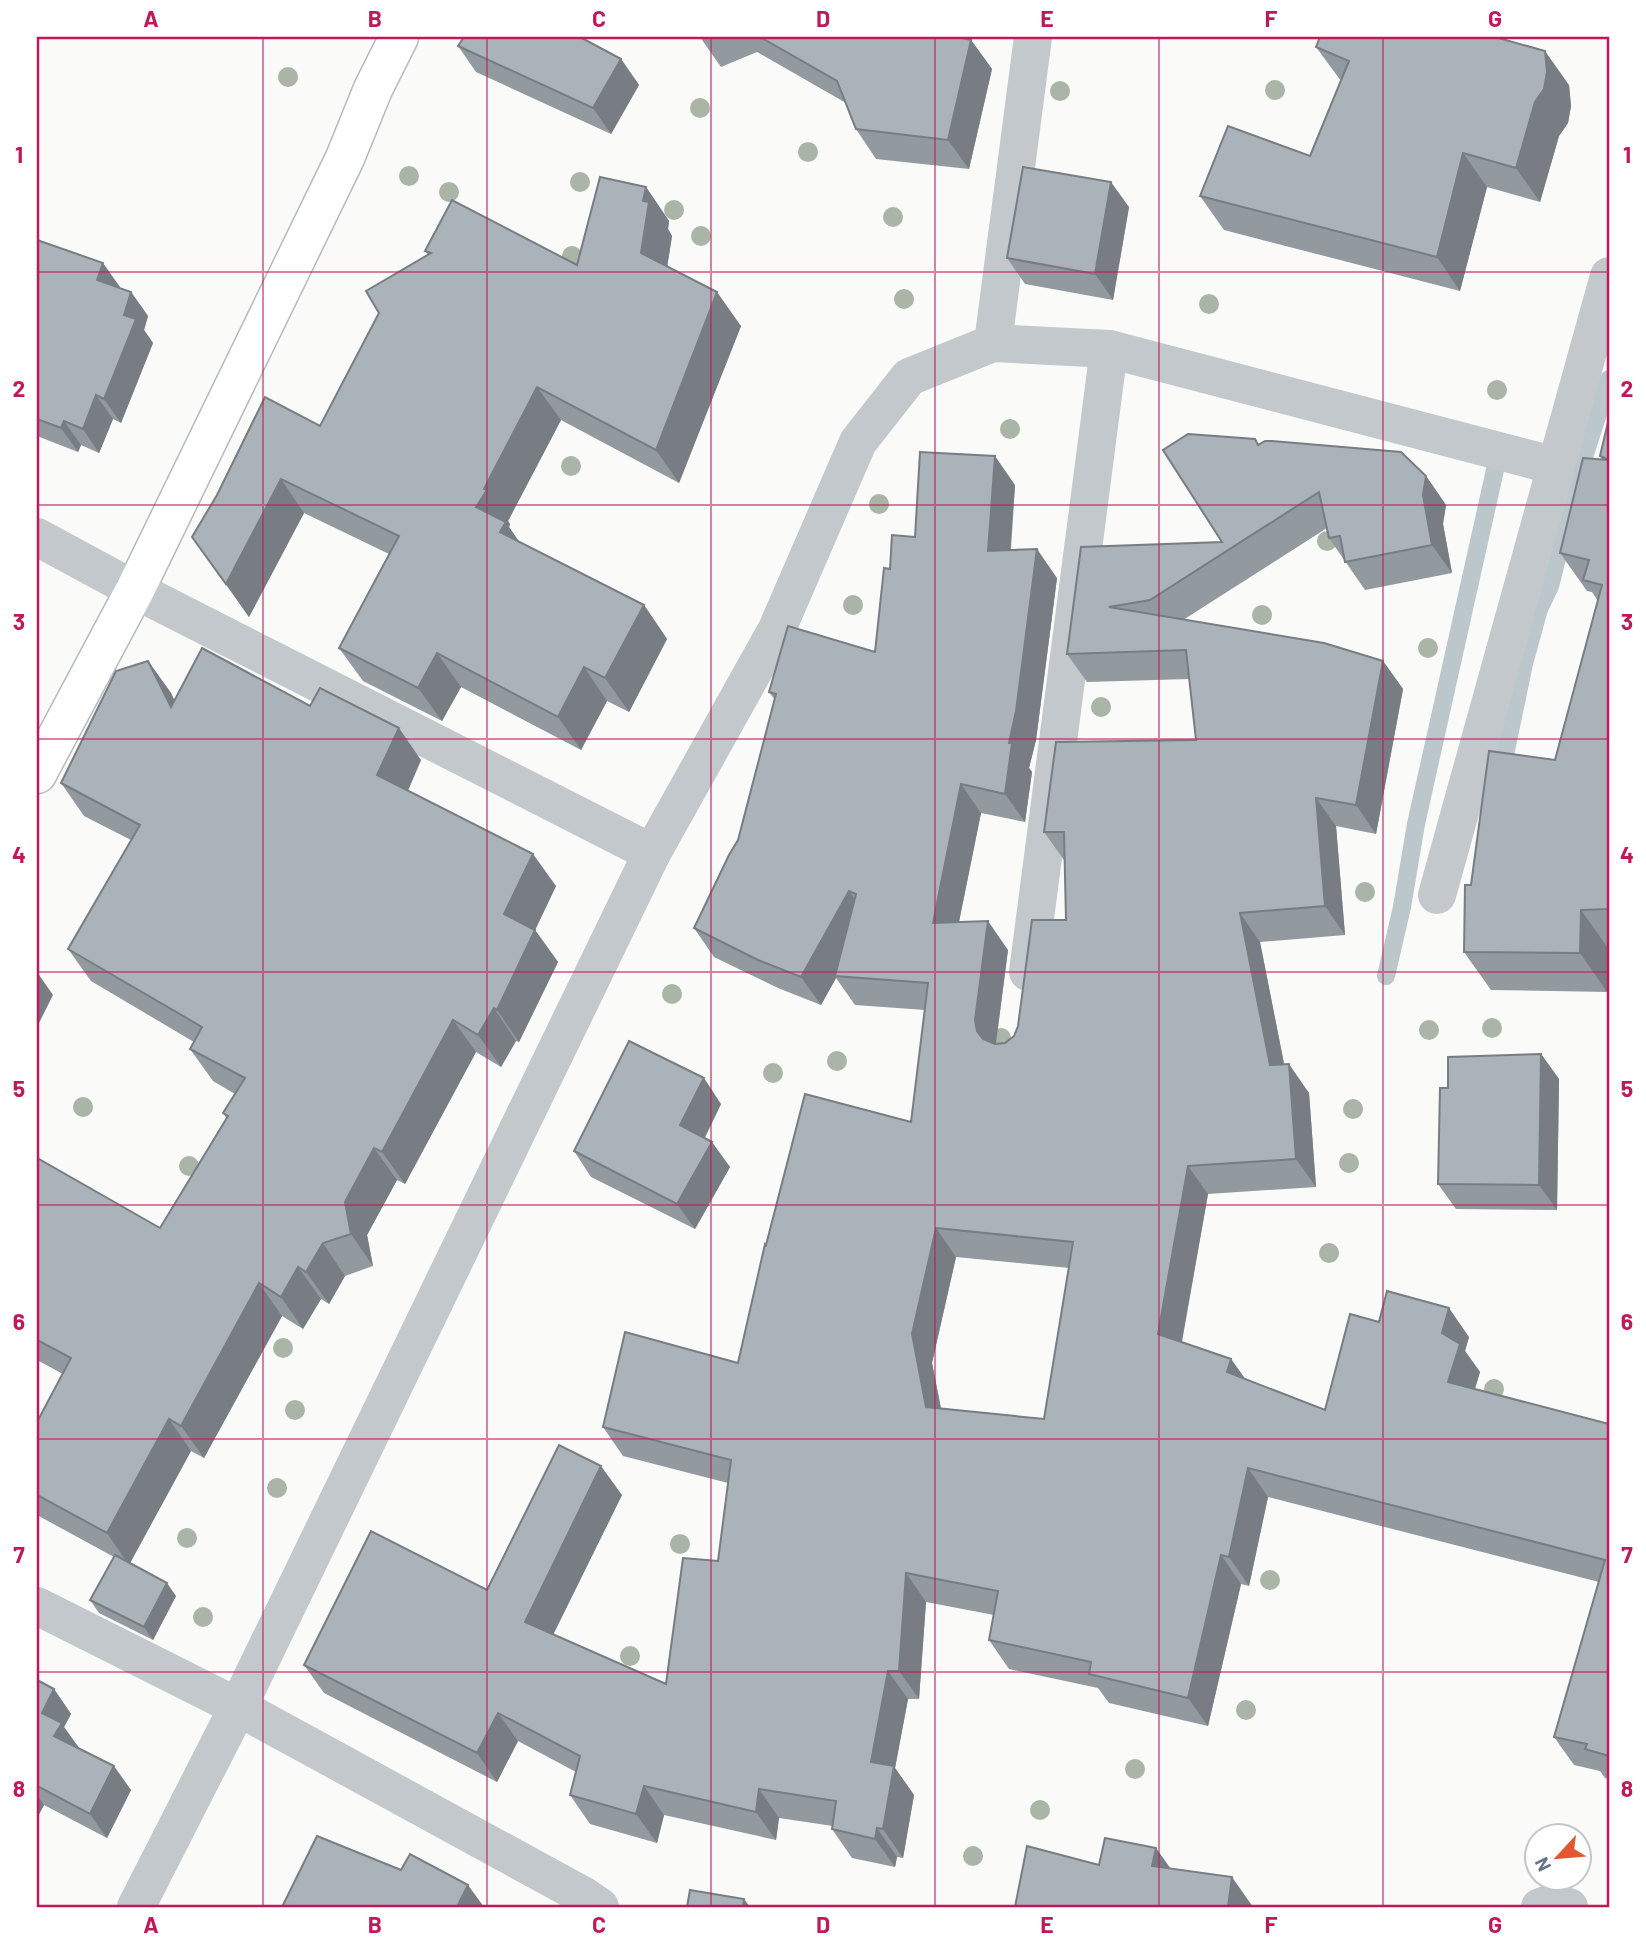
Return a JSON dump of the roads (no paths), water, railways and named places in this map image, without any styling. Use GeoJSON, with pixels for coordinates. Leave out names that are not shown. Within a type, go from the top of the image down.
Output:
{"type":"FeatureCollection","features":[{"type":"Feature","properties":{"kind":"main road"},"geometry":{"type":"LineString","coordinates":[[37,775],[135,590],[345,158],[398,37]]}},
{"type":"Feature","properties":{"kind":"street"},"geometry":{"type":"LineString","coordinates":[[993,343],[1033,37]]}},
{"type":"Feature","properties":{"kind":"street"},"geometry":{"type":"LineString","coordinates":[[1437,895],[1609,276]]}},
{"type":"Feature","properties":{"kind":"street"},"geometry":{"type":"LineString","coordinates":[[136,1907],[237,1707],[652,853],[777,629],[859,442],[909,377],[993,343],[1109,349],[1556,466]]}},
{"type":"Feature","properties":{"kind":"street"},"geometry":{"type":"LineString","coordinates":[[1023,1009],[1109,349]]}},
{"type":"Feature","properties":{"kind":"street"},"geometry":{"type":"LineString","coordinates":[[37,537],[135,590],[652,853]]}},
{"type":"Feature","properties":{"kind":"street"},"geometry":{"type":"LineString","coordinates":[[37,1606],[237,1707],[600,1907]]}},
{"type":"Feature","properties":{"kind":"street"},"geometry":{"type":"LineString","coordinates":[[1541,1907],[1551,1903],[1569,1907]]}},
{"type":"Feature","properties":{"kind":"waterway"},"geometry":{"type":"LineString","coordinates":[[1501,774],[1524,664],[1539,609],[1550,586],[1579,473],[1609,379]]}},
{"type":"Feature","properties":{"kind":"waterway"},"geometry":{"type":"LineString","coordinates":[[1386,976],[1402,907],[1416,824],[1495,470]]}}]}
